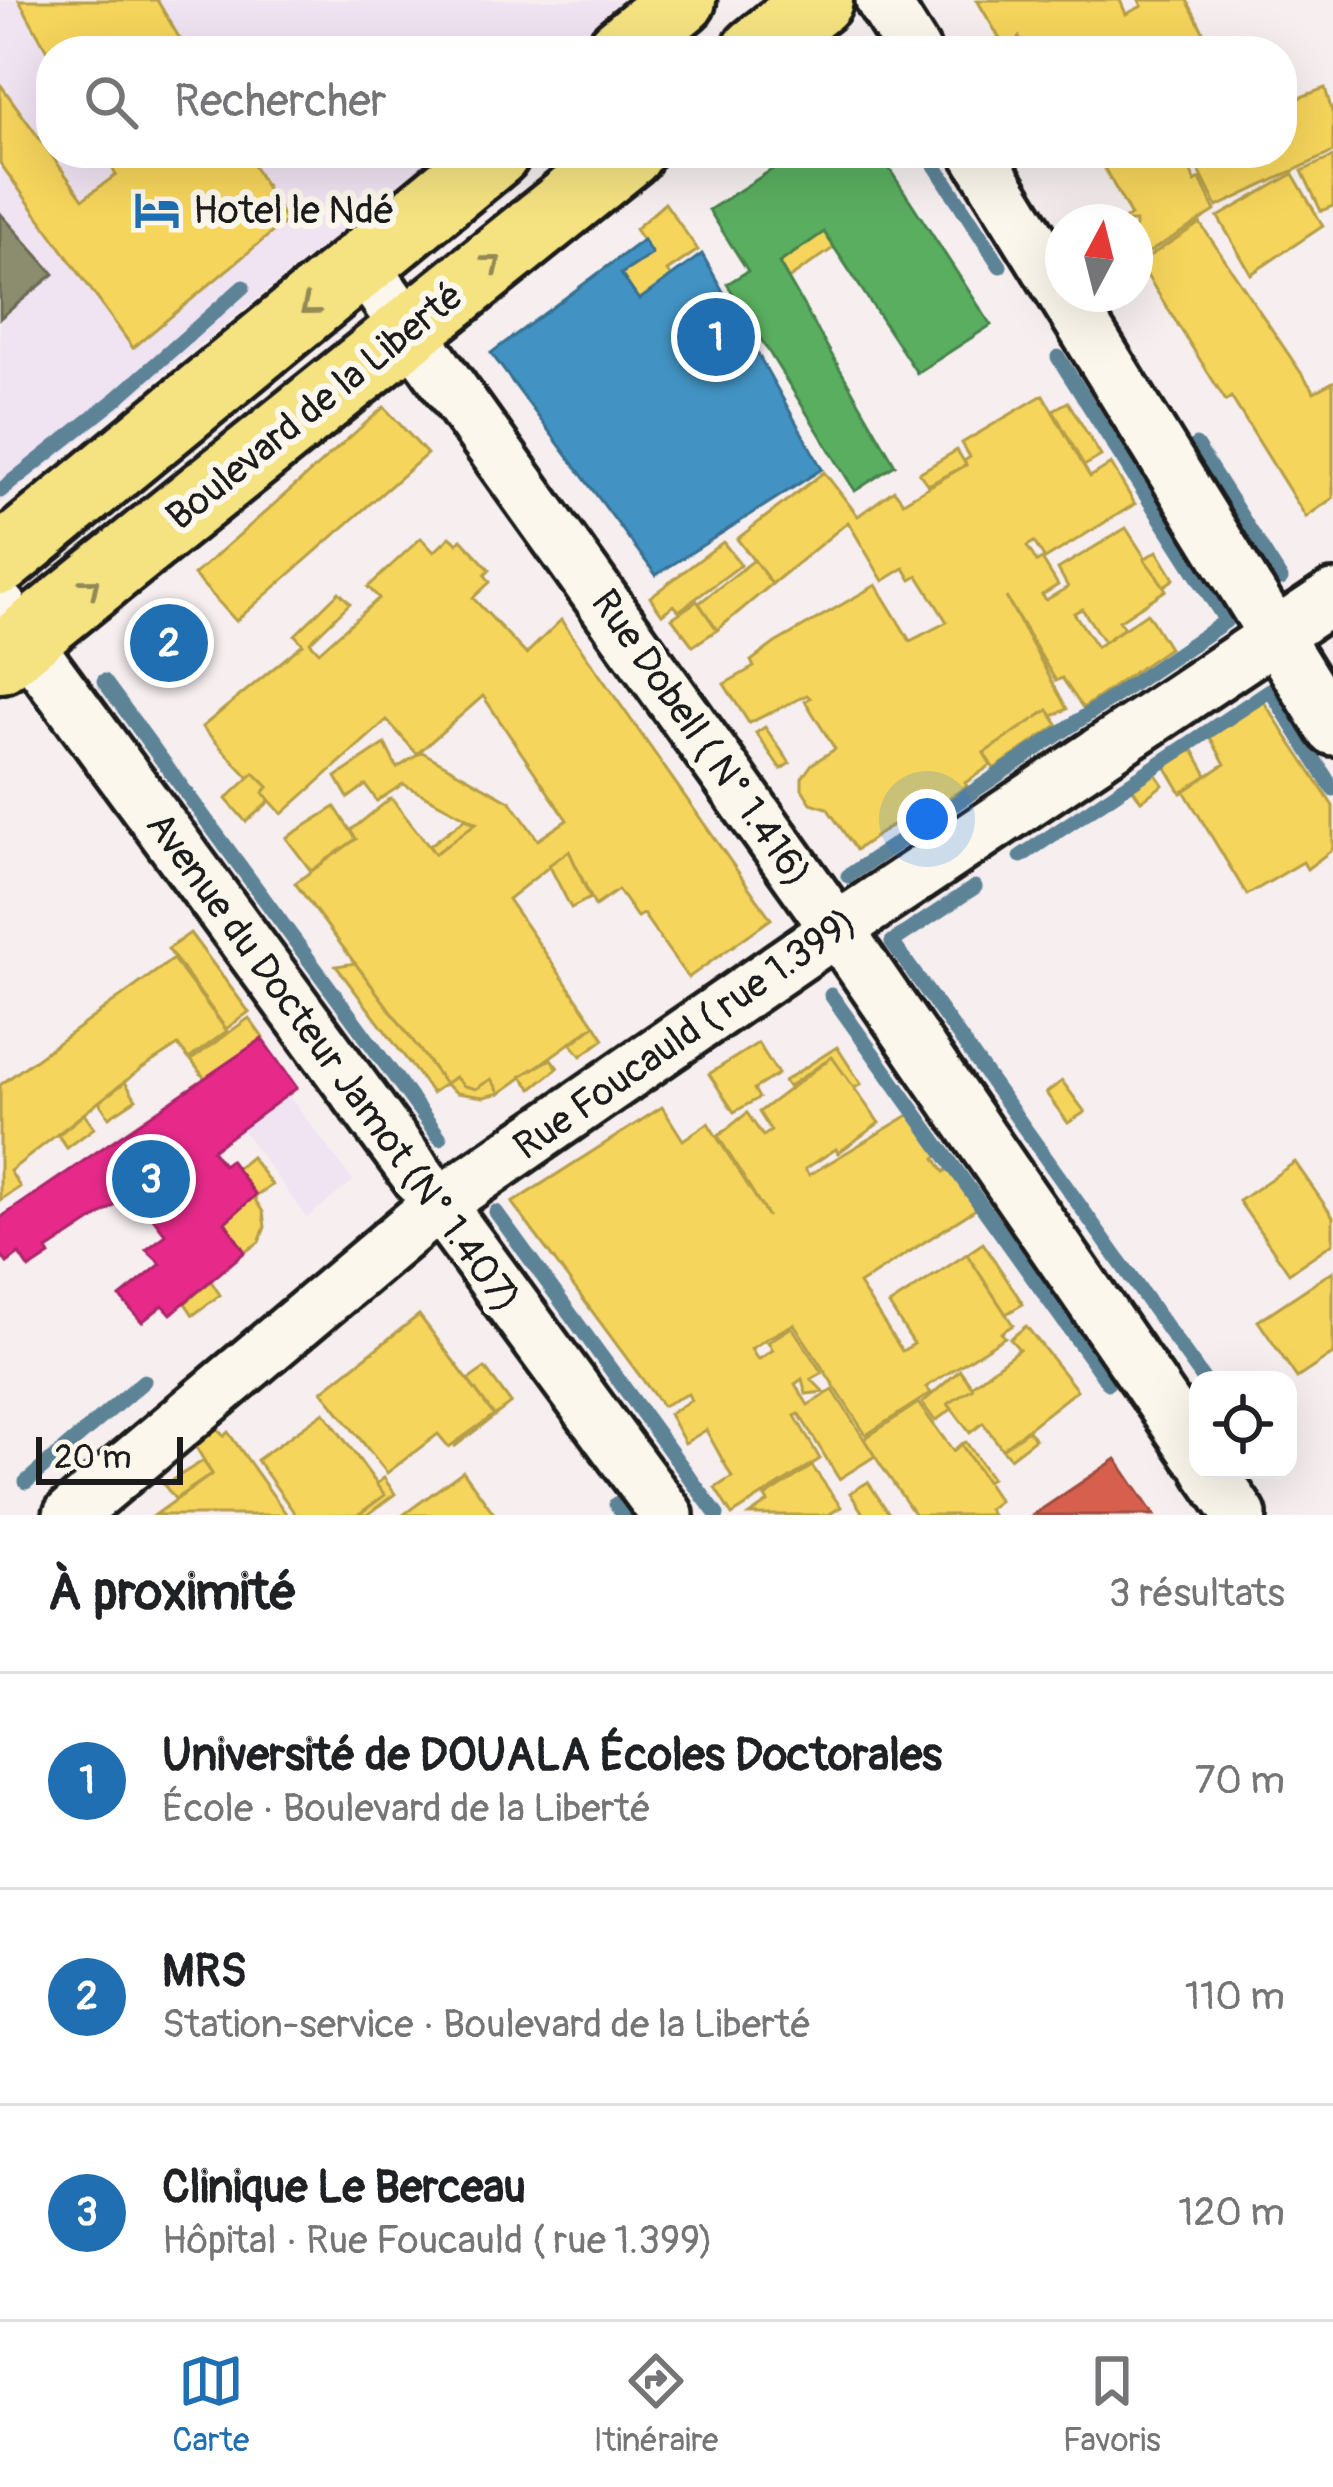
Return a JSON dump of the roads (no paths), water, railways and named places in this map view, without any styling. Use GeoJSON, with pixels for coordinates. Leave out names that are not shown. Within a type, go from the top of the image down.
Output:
{"type":"FeatureCollection","features":[{"type":"Feature","properties":{"kind":"main road"},"geometry":{"type":"LineString","coordinates":[[638,36],[682,0]]}},
{"type":"Feature","properties":{"kind":"main road"},"geometry":{"type":"LineString","coordinates":[[775,36],[819,0]]}},
{"type":"Feature","properties":{"kind":"main road","name":"Boulevard de la Liberté"},"geometry":{"type":"LineString","coordinates":[[0,561],[478,168]]}},
{"type":"Feature","properties":{"kind":"main road","name":"Boulevard de la Liberté"},"geometry":{"type":"LineString","coordinates":[[8,636],[410,330],[610,168]]}},
{"type":"Feature","properties":{"kind":"street"},"geometry":{"type":"LineString","coordinates":[[882,0],[905,36]]}},
{"type":"Feature","properties":{"kind":"street"},"geometry":{"type":"LineString","coordinates":[[986,168],[1045,262]]}},
{"type":"Feature","properties":{"kind":"street","name":"Rue Dobell ( N° 1.416)"},"geometry":{"type":"LineString","coordinates":[[362,264],[837,929],[1189,1441]]}},
{"type":"Feature","properties":{"kind":"street"},"geometry":{"type":"LineString","coordinates":[[1076,312],[1333,729]]}},
{"type":"Feature","properties":{"kind":"street","name":"Rue Foucauld ( rue 1.399)"},"geometry":{"type":"LineString","coordinates":[[70,1515],[439,1204],[837,929],[1333,597]]}},
{"type":"Feature","properties":{"kind":"street","name":"Avenue du Docteur Jamot (N° 1.407)"},"geometry":{"type":"LineString","coordinates":[[8,636],[439,1204],[667,1515]]}},
{"type":"Feature","properties":{"kind":"street"},"geometry":{"type":"LineString","coordinates":[[1215,1479],[1240,1515]]}},
{"type":"Feature","properties":{"kind":"waterway"},"geometry":{"type":"LineString","coordinates":[[937,168],[1000,266]]}},
{"type":"Feature","properties":{"kind":"waterway"},"geometry":{"type":"LineString","coordinates":[[0,491],[115,400],[243,287]]}},
{"type":"Feature","properties":{"kind":"waterway"},"geometry":{"type":"LineString","coordinates":[[848,876],[1226,621],[1058,357]]}},
{"type":"Feature","properties":{"kind":"waterway"},"geometry":{"type":"LineString","coordinates":[[1196,445],[1281,579]]}},
{"type":"Feature","properties":{"kind":"waterway"},"geometry":{"type":"LineString","coordinates":[[104,681],[440,1138]]}},
{"type":"Feature","properties":{"kind":"waterway"},"geometry":{"type":"LineString","coordinates":[[1021,856],[1270,690],[1333,789]]}},
{"type":"Feature","properties":{"kind":"waterway"},"geometry":{"type":"LineString","coordinates":[[975,887],[892,942],[1198,1371]]}},
{"type":"Feature","properties":{"kind":"waterway"},"geometry":{"type":"LineString","coordinates":[[831,995],[1108,1383]]}},
{"type":"Feature","properties":{"kind":"waterway"},"geometry":{"type":"LineString","coordinates":[[496,1212],[717,1515]]}},
{"type":"Feature","properties":{"kind":"waterway"},"geometry":{"type":"LineString","coordinates":[[26,1482],[144,1381]]}},
{"type":"Feature","properties":{"kind":"waterway"},"geometry":{"type":"LineString","coordinates":[[616,1504],[624,1515]]}},
{"type":"Feature","properties":{"kind":"place","name":"Hotel le Ndé"},"geometry":{"type":"Point","coordinates":[157,210]}},
{"type":"Feature","properties":{"kind":"place","name":"Université de DOUALA Écoles Doctorales"},"geometry":{"type":"Point","coordinates":[716,337]}},
{"type":"Feature","properties":{"kind":"place","name":"MRS"},"geometry":{"type":"Point","coordinates":[169,643]}},
{"type":"Feature","properties":{"kind":"place","name":"Clinique Le Berceau"},"geometry":{"type":"Point","coordinates":[151,1179]}}]}
